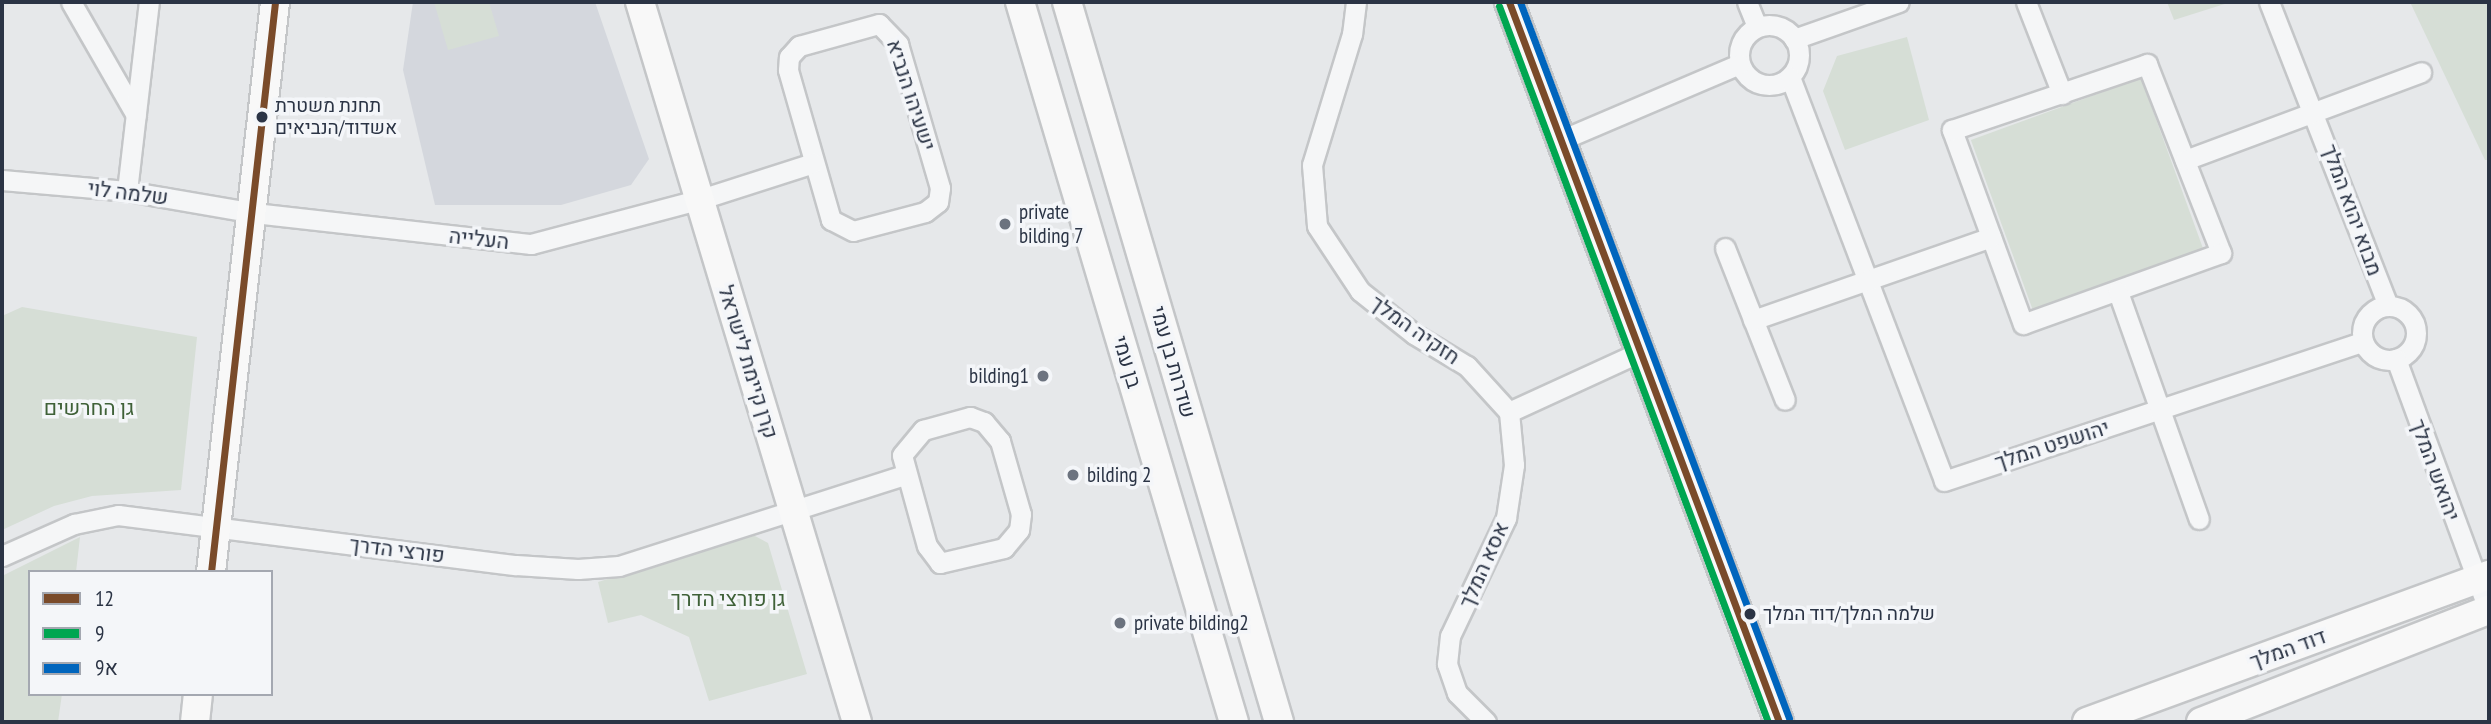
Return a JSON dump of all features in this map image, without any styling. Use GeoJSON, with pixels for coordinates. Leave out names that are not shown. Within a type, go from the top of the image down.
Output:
{"type":"FeatureCollection","features":[{"type":"Feature","properties":{"kind":"street"},"geometry":{"type":"LineString","coordinates":[[71,2],[136,115]]}},
{"type":"Feature","properties":{"kind":"street"},"geometry":{"type":"LineString","coordinates":[[127,191],[149,2]]}},
{"type":"Feature","properties":{"kind":"street"},"geometry":{"type":"LineString","coordinates":[[211,570],[254,213],[275,2]]}},
{"type":"Feature","properties":{"kind":"street","name":"קרן קיימת לישראל"},"geometry":{"type":"LineString","coordinates":[[640,2],[857,722]]}},
{"type":"Feature","properties":{"kind":"street","name":"בן עמי"},"geometry":{"type":"LineString","coordinates":[[1020,2],[1234,722]]}},
{"type":"Feature","properties":{"kind":"street","name":"שדרות בן עמי"},"geometry":{"type":"LineString","coordinates":[[1067,2],[1279,722]]}},
{"type":"Feature","properties":{"kind":"street","name":"חזקיה המלך"},"geometry":{"type":"LineString","coordinates":[[1356,2],[1352,34],[1312,165],[1317,226],[1360,291],[1414,334],[1466,366],[1509,412]]}},
{"type":"Feature","properties":{"kind":"street"},"geometry":{"type":"LineString","coordinates":[[1509,2],[1779,722]]}},
{"type":"Feature","properties":{"kind":"street"},"geometry":{"type":"LineString","coordinates":[[1747,2],[1757,27]]}},
{"type":"Feature","properties":{"kind":"street"},"geometry":{"type":"LineString","coordinates":[[1790,77],[1762,85],[1752,80],[1740,64],[1742,40],[1757,27],[1777,26],[1794,39],[1899,2]]}},
{"type":"Feature","properties":{"kind":"street"},"geometry":{"type":"LineString","coordinates":[[2026,2],[2062,94]]}},
{"type":"Feature","properties":{"kind":"street","name":"מבוא יהוא המלך"},"geometry":{"type":"LineString","coordinates":[[2269,2],[2317,114],[2388,305]]}},
{"type":"Feature","properties":{"kind":"street","name":"ישעיהו הנביא"},"geometry":{"type":"LineString","coordinates":[[879,24],[898,44],[940,188],[938,202],[925,212],[853,231],[842,228],[831,220],[813,163],[788,70],[789,57],[799,46],[879,24]]}},
{"type":"Feature","properties":{"kind":"street","name":"יהושפט המלך"},"geometry":{"type":"LineString","coordinates":[[1794,39],[1799,58],[1790,77],[1865,282],[1944,481],[2363,342]]}},
{"type":"Feature","properties":{"kind":"street"},"geometry":{"type":"LineString","coordinates":[[1561,140],[1740,64]]}},
{"type":"Feature","properties":{"kind":"street"},"geometry":{"type":"LineString","coordinates":[[2147,64],[2221,253],[2023,324],[1952,130],[2062,94],[2147,64]]}},
{"type":"Feature","properties":{"kind":"street"},"geometry":{"type":"LineString","coordinates":[[2185,160],[2317,114],[2421,72]]}},
{"type":"Feature","properties":{"kind":"street"},"geometry":{"type":"LineString","coordinates":[[698,200],[813,163]]}},
{"type":"Feature","properties":{"kind":"street","name":"שלמה לוי"},"geometry":{"type":"LineString","coordinates":[[2,180],[127,191],[254,213]]}},
{"type":"Feature","properties":{"kind":"street","name":"העלייה"},"geometry":{"type":"LineString","coordinates":[[254,213],[531,244],[698,200]]}},
{"type":"Feature","properties":{"kind":"street"},"geometry":{"type":"LineString","coordinates":[[1753,320],[1992,237]]}},
{"type":"Feature","properties":{"kind":"street"},"geometry":{"type":"LineString","coordinates":[[1725,248],[1785,400]]}},
{"type":"Feature","properties":{"kind":"street"},"geometry":{"type":"LineString","coordinates":[[2118,292],[2199,519]]}},
{"type":"Feature","properties":{"kind":"street"},"geometry":{"type":"LineString","coordinates":[[2388,305],[2403,309],[2415,325],[2414,344],[2396,359],[2375,356],[2363,342],[2367,317],[2388,305]]}},
{"type":"Feature","properties":{"kind":"street"},"geometry":{"type":"LineString","coordinates":[[1509,412],[1642,351]]}},
{"type":"Feature","properties":{"kind":"street","name":"יהואש המלך"},"geometry":{"type":"LineString","coordinates":[[2396,359],[2482,577],[2489,611]]}},
{"type":"Feature","properties":{"kind":"street","name":"אסא המלך"},"geometry":{"type":"LineString","coordinates":[[1486,722],[1457,693],[1447,664],[1450,636],[1506,518],[1514,465],[1509,412]]}},
{"type":"Feature","properties":{"kind":"street"},"geometry":{"type":"LineString","coordinates":[[970,417],[984,422],[1000,441],[1021,514],[1014,541],[1004,548],[940,563],[927,546],[904,475],[902,454],[923,430],[970,417]]}},
{"type":"Feature","properties":{"kind":"street","name":"פורצי הדרך"},"geometry":{"type":"LineString","coordinates":[[2,556],[74,524],[118,515],[578,569],[619,566],[792,508],[904,475]]}},
{"type":"Feature","properties":{"kind":"street","name":"דוד המלך"},"geometry":{"type":"LineString","coordinates":[[2087,722],[2482,577]]}},
{"type":"Feature","properties":{"kind":"street","name":"דוד המלך"},"geometry":{"type":"LineString","coordinates":[[2202,722],[2489,611]]}},
{"type":"Feature","properties":{"kind":"street"},"geometry":{"type":"LineString","coordinates":[[195,722],[198,696]]}},
{"type":"Feature","properties":{"kind":"shaded area"},"geometry":{"type":"Polygon","coordinates":[[[413,2],[595,2],[649,159],[631,185],[561,205],[435,205],[403,70],[413,2]]]}},
{"type":"Feature","properties":{"kind":"green space"},"geometry":{"type":"Polygon","coordinates":[[[434,2],[489,2],[499,36],[448,50],[434,2]]]}},
{"type":"Feature","properties":{"kind":"green space"},"geometry":{"type":"Polygon","coordinates":[[[2167,2],[2231,2],[2174,20],[2167,2]]]}},
{"type":"Feature","properties":{"kind":"green space"},"geometry":{"type":"Polygon","coordinates":[[[2410,2],[2489,2],[2489,160],[2485,160],[2410,2]]]}},
{"type":"Feature","properties":{"kind":"green space"},"geometry":{"type":"Polygon","coordinates":[[[1907,37],[1929,120],[1845,150],[1823,91],[1837,56],[1907,37]]]}},
{"type":"Feature","properties":{"kind":"green space"},"geometry":{"type":"Polygon","coordinates":[[[2141,78],[2203,249],[2033,311],[1971,140],[2141,78]]]}},
{"type":"Feature","properties":{"kind":"green space","name":"גן החרשים"},"geometry":{"type":"Polygon","coordinates":[[[22,307],[197,337],[181,490],[92,496],[54,506],[2,530],[2,316],[22,307]]]}},
{"type":"Feature","properties":{"kind":"green space","name":"גן פורצי הדרך"},"geometry":{"type":"Polygon","coordinates":[[[753,535],[768,543],[807,674],[709,701],[689,637],[641,615],[608,623],[598,582],[753,535]]]}},
{"type":"Feature","properties":{"kind":"green space"},"geometry":{"type":"Polygon","coordinates":[[[80,537],[76,570],[28,570],[28,696],[62,696],[58,722],[2,722],[2,576],[80,537]]]}},
{"type":"Feature","properties":{"kind":"transit line","name":"12"},"geometry":{"type":"LineString","coordinates":[[211,570],[275,2]]}},
{"type":"Feature","properties":{"kind":"transit line","name":"12"},"geometry":{"type":"LineString","coordinates":[[1509,2],[1779,722]]}},
{"type":"Feature","properties":{"kind":"transit line","name":"9א"},"geometry":{"type":"LineString","coordinates":[[1520,2],[1789,718]]}},
{"type":"Feature","properties":{"kind":"transit line","name":"9"},"geometry":{"type":"LineString","coordinates":[[1499,6],[1768,722]]}},
{"type":"Feature","properties":{"kind":"place","name":"תחנת משטרת אשדוד/הנביאים"},"geometry":{"type":"Point","coordinates":[262,117]}},
{"type":"Feature","properties":{"kind":"place","name":"private bilding 7"},"geometry":{"type":"Point","coordinates":[1005,224]}},
{"type":"Feature","properties":{"kind":"place","name":"bilding1"},"geometry":{"type":"Point","coordinates":[1043,376]}},
{"type":"Feature","properties":{"kind":"place","name":"bilding 2"},"geometry":{"type":"Point","coordinates":[1073,475]}},
{"type":"Feature","properties":{"kind":"place","name":"שלמה המלך/דוד המלך"},"geometry":{"type":"Point","coordinates":[1750,614]}},
{"type":"Feature","properties":{"kind":"place","name":"private bilding2"},"geometry":{"type":"Point","coordinates":[1120,623]}}]}
